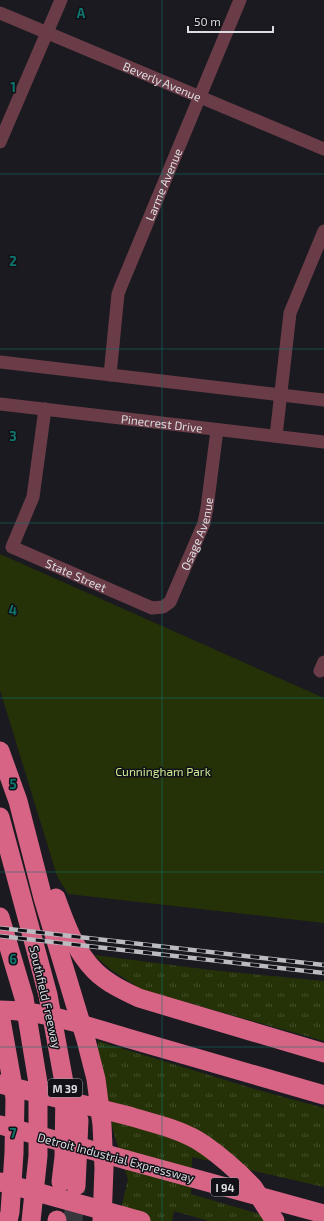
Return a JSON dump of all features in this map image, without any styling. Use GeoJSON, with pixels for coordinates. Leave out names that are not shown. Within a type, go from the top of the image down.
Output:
{"type":"FeatureCollection","features":[{"type":"Feature","properties":{"kind":"highway"},"geometry":{"type":"LineString","coordinates":[[0,751],[18,801],[43,898],[84,1033],[96,1079],[102,1126],[104,1168],[102,1221]]}},
{"type":"Feature","properties":{"kind":"highway"},"geometry":{"type":"LineString","coordinates":[[18,801],[23,810],[66,926],[87,962],[95,971],[120,989],[139,998],[324,1053]]}},
{"type":"Feature","properties":{"kind":"highway","name":"Southfield Freeway"},"geometry":{"type":"LineString","coordinates":[[0,817],[48,995],[65,1088],[79,1120],[69,1184]]}},
{"type":"Feature","properties":{"kind":"highway","name":"Southfield Freeway"},"geometry":{"type":"LineString","coordinates":[[0,917],[24,998],[38,1083],[38,1156],[31,1221]]}},
{"type":"Feature","properties":{"kind":"highway"},"geometry":{"type":"LineString","coordinates":[[0,1010],[36,1014],[69,1021],[324,1096]]}},
{"type":"Feature","properties":{"kind":"highway"},"geometry":{"type":"LineString","coordinates":[[0,1014],[8,1101],[8,1149],[0,1220]]}},
{"type":"Feature","properties":{"kind":"highway"},"geometry":{"type":"LineString","coordinates":[[5,1080],[15,1098],[14,1152],[10,1212],[8,1221]]}},
{"type":"Feature","properties":{"kind":"highway"},"geometry":{"type":"LineString","coordinates":[[5,1080],[175,1130],[196,1140],[214,1151],[244,1177],[260,1197],[275,1221]]}},
{"type":"Feature","properties":{"kind":"highway","name":"Detroit Industrial Expressway"},"geometry":{"type":"LineString","coordinates":[[0,1125],[324,1214]]}},
{"type":"Feature","properties":{"kind":"highway"},"geometry":{"type":"LineString","coordinates":[[0,1182],[132,1219]]}},
{"type":"Feature","properties":{"kind":"highway"},"geometry":{"type":"LineString","coordinates":[[0,1196],[79,1204]]}},
{"type":"Feature","properties":{"kind":"highway"},"geometry":{"type":"LineString","coordinates":[[295,1206],[324,1206]]}},
{"type":"Feature","properties":{"kind":"street"},"geometry":{"type":"LineString","coordinates":[[0,142],[61,0]]}},
{"type":"Feature","properties":{"kind":"street","name":"Larme Avenue"},"geometry":{"type":"LineString","coordinates":[[110,375],[118,294],[240,0]]}},
{"type":"Feature","properties":{"kind":"street","name":"Beverly Avenue"},"geometry":{"type":"LineString","coordinates":[[0,13],[324,149]]}},
{"type":"Feature","properties":{"kind":"street"},"geometry":{"type":"LineString","coordinates":[[276,436],[290,313],[324,231]]}},
{"type":"Feature","properties":{"kind":"street"},"geometry":{"type":"LineString","coordinates":[[0,362],[324,400]]}},
{"type":"Feature","properties":{"kind":"street","name":"Pinecrest Drive"},"geometry":{"type":"LineString","coordinates":[[0,404],[324,442]]}},
{"type":"Feature","properties":{"kind":"street","name":"State Street"},"geometry":{"type":"LineString","coordinates":[[45,409],[33,497],[12,547],[139,602]]}},
{"type":"Feature","properties":{"kind":"street","name":"Osage Avenue"},"geometry":{"type":"LineString","coordinates":[[139,602],[152,608],[163,607],[170,602],[204,523],[217,430]]}},
{"type":"Feature","properties":{"kind":"green space","name":"Cunningham Park"},"geometry":{"type":"Polygon","coordinates":[[[0,554],[324,698],[324,923],[68,894],[57,876],[0,690],[0,554]]]}},
{"type":"Feature","properties":{"kind":"green space"},"geometry":{"type":"Polygon","coordinates":[[[94,955],[211,970],[324,981],[324,1041],[142,990],[110,969],[94,955]]]}},
{"type":"Feature","properties":{"kind":"green space"},"geometry":{"type":"Polygon","coordinates":[[[98,1041],[258,1090],[324,1108],[324,1187],[192,1157],[191,1194],[283,1221],[209,1221],[174,1211],[172,1221],[118,1221],[128,1179],[113,1130],[97,1052],[98,1041]]]}},
{"type":"Feature","properties":{"kind":"tunnel"},"geometry":{"type":"LineString","coordinates":[[73,1221],[76,1187]]}},
{"type":"Feature","properties":{"kind":"railway"},"geometry":{"type":"LineString","coordinates":[[0,928],[324,965]]}},
{"type":"Feature","properties":{"kind":"railway"},"geometry":{"type":"LineString","coordinates":[[0,936],[324,973]]}}]}
